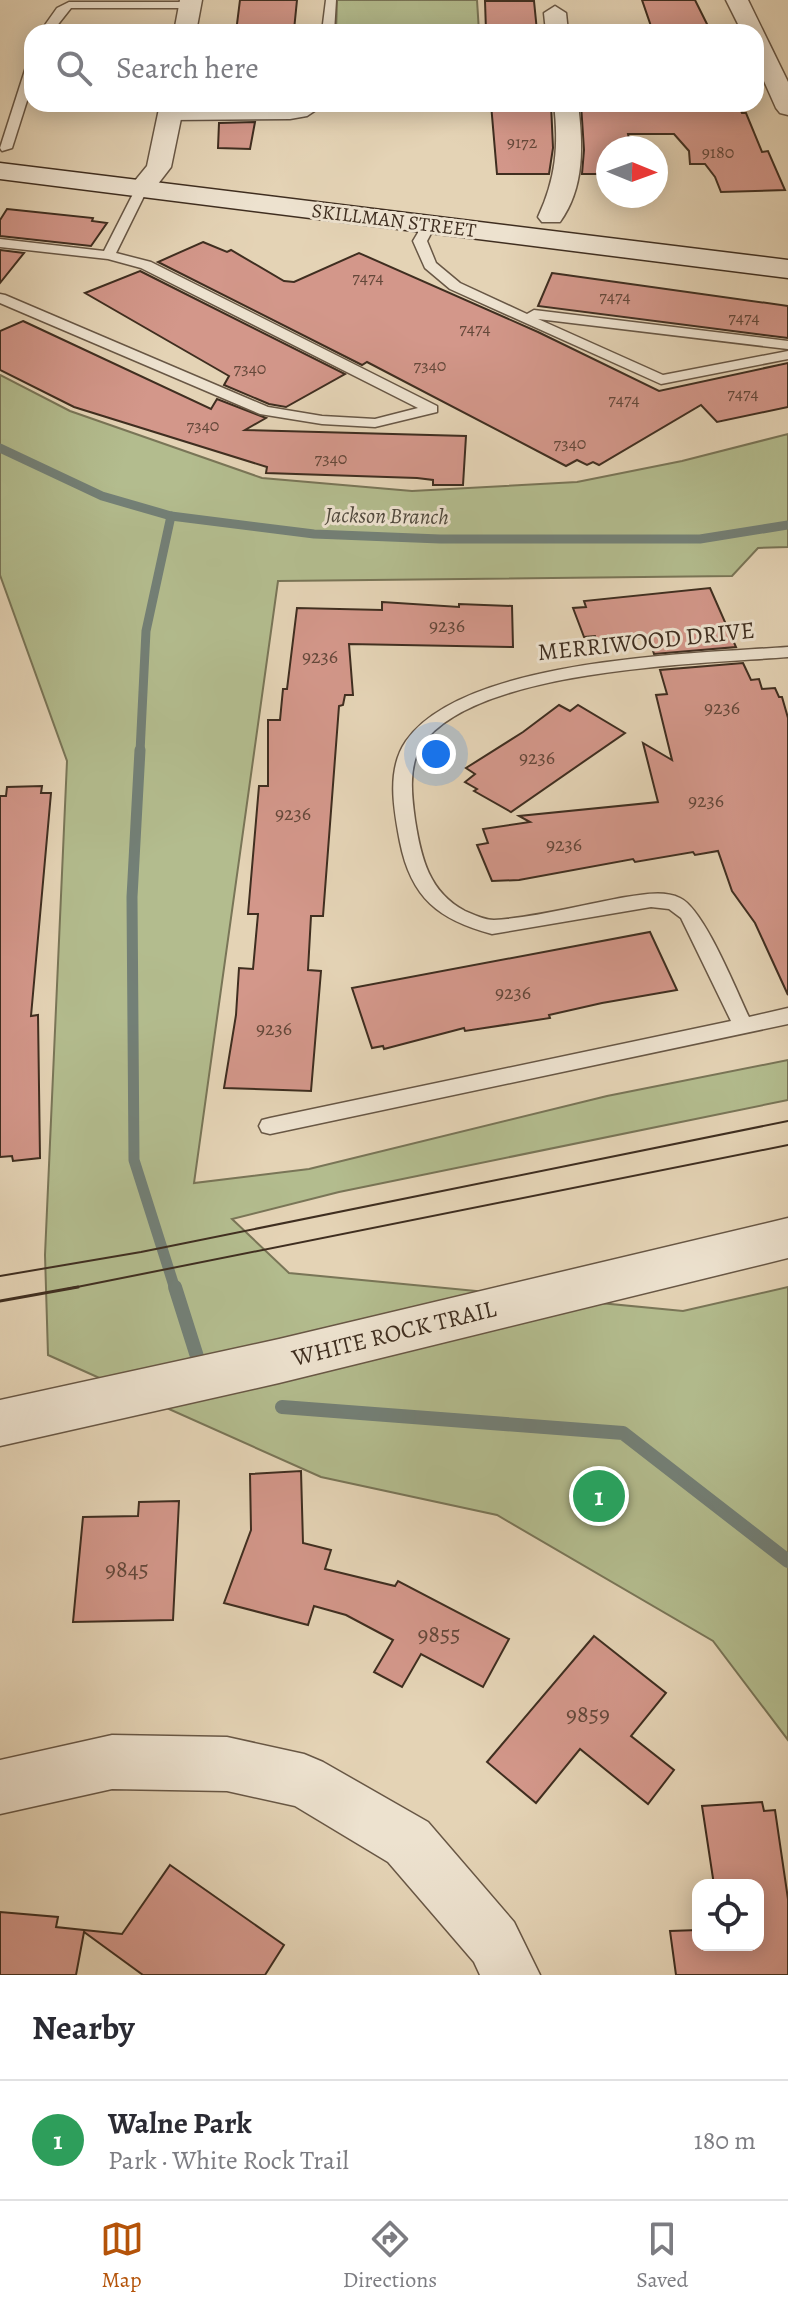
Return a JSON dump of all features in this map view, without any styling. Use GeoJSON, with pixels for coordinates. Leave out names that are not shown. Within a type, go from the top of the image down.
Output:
{"type":"FeatureCollection","features":[{"type":"Feature","properties":{"kind":"main road","name":"SKILLMAN STREET"},"geometry":{"type":"LineString","coordinates":[[2,156],[430,224],[788,269]]}},
{"type":"Feature","properties":{"kind":"main road","name":"SKILLMAN STREET"},"geometry":{"type":"LineString","coordinates":[[150,178],[551,217],[788,246]]}},
{"type":"Feature","properties":{"kind":"main road","name":"WHITE ROCK TRAIL"},"geometry":{"type":"LineString","coordinates":[[0,1423],[279,1361],[788,1238]]}},
{"type":"Feature","properties":{"kind":"street"},"geometry":{"type":"LineString","coordinates":[[737,0],[749,24]]}},
{"type":"Feature","properties":{"kind":"street"},"geometry":{"type":"LineString","coordinates":[[186,24],[190,3]]}},
{"type":"Feature","properties":{"kind":"street"},"geometry":{"type":"LineString","coordinates":[[764,51],[782,81],[788,108]]}},
{"type":"Feature","properties":{"kind":"street"},"geometry":{"type":"LineString","coordinates":[[150,178],[170,112]]}},
{"type":"Feature","properties":{"kind":"street"},"geometry":{"type":"LineString","coordinates":[[551,217],[566,182],[572,153],[567,112]]}},
{"type":"Feature","properties":{"kind":"street"},"geometry":{"type":"LineString","coordinates":[[0,1787],[112,1762],[227,1764],[304,1781],[408,1842],[494,1942],[511,1975]]}},
{"type":"Feature","properties":{"kind":"lane"},"geometry":{"type":"LineString","coordinates":[[329,24],[331,0]]}},
{"type":"Feature","properties":{"kind":"lane"},"geometry":{"type":"LineString","coordinates":[[51,24],[61,10],[69,5],[190,3]]}},
{"type":"Feature","properties":{"kind":"lane"},"geometry":{"type":"LineString","coordinates":[[2,156],[24,91]]}},
{"type":"Feature","properties":{"kind":"lane"},"geometry":{"type":"LineString","coordinates":[[219,112],[290,115],[305,112]]}},
{"type":"Feature","properties":{"kind":"lane"},"geometry":{"type":"LineString","coordinates":[[108,255],[150,178]]}},
{"type":"Feature","properties":{"kind":"lane"},"geometry":{"type":"LineString","coordinates":[[430,224],[420,241],[430,265],[455,286],[661,380],[788,355]]}},
{"type":"Feature","properties":{"kind":"lane"},"geometry":{"type":"LineString","coordinates":[[0,243],[108,255],[146,265],[432,409],[375,423],[322,420],[265,411],[0,298]]}},
{"type":"Feature","properties":{"kind":"lane"},"geometry":{"type":"LineString","coordinates":[[512,312],[788,345]]}},
{"type":"Feature","properties":{"kind":"lane","name":"MERRIWOOD DRIVE"},"geometry":{"type":"LineString","coordinates":[[743,1025],[689,914],[674,903],[651,900],[492,927],[467,922],[434,900],[414,868],[404,804],[404,772],[414,743],[448,710],[521,682],[603,669],[788,652]]}},
{"type":"Feature","properties":{"kind":"lane"},"geometry":{"type":"LineString","coordinates":[[270,1126],[788,1016]]}},
{"type":"Feature","properties":{"kind":"green space"},"geometry":{"type":"Polygon","coordinates":[[[337,0],[477,0],[478,24],[336,24],[337,0]]]}},
{"type":"Feature","properties":{"kind":"green space"},"geometry":{"type":"Polygon","coordinates":[[[0,375],[70,411],[262,478],[412,491],[577,482],[682,461],[788,434],[788,547],[758,548],[732,576],[278,581],[194,1183],[309,1169],[607,1096],[788,1060],[788,1100],[339,1192],[232,1219],[289,1273],[683,1311],[788,1287],[788,1740],[713,1641],[497,1515],[321,1477],[48,1355],[45,1255],[67,761],[0,575],[0,375]]]}},
{"type":"Feature","properties":{"kind":"building"},"geometry":{"type":"Polygon","coordinates":[[[240,0],[297,0],[295,24],[237,24],[240,0]]]}},
{"type":"Feature","properties":{"kind":"building"},"geometry":{"type":"Polygon","coordinates":[[[642,0],[695,0],[707,24],[650,24],[642,0]]]}},
{"type":"Feature","properties":{"kind":"building"},"geometry":{"type":"Polygon","coordinates":[[[485,1],[534,1],[536,24],[486,24],[485,1]]]}},
{"type":"Feature","properties":{"kind":"building"},"geometry":{"type":"Polygon","coordinates":[[[492,112],[551,112],[553,148],[549,174],[497,174],[492,112]]]}},
{"type":"Feature","properties":{"kind":"building"},"geometry":{"type":"Polygon","coordinates":[[[582,112],[742,112],[746,113],[762,152],[768,151],[785,190],[721,192],[705,164],[690,164],[689,151],[674,134],[596,136],[596,174],[582,174],[582,112]]]}},
{"type":"Feature","properties":{"kind":"building"},"geometry":{"type":"Polygon","coordinates":[[[255,122],[250,149],[218,148],[219,123],[255,122]]]}},
{"type":"Feature","properties":{"kind":"building"},"geometry":{"type":"Polygon","coordinates":[[[7,209],[93,218],[92,221],[107,223],[91,246],[0,236],[0,220],[7,209]]]}},
{"type":"Feature","properties":{"kind":"building"},"geometry":{"type":"Polygon","coordinates":[[[203,242],[227,252],[231,250],[284,281],[294,282],[359,253],[538,332],[659,391],[788,363],[788,407],[717,422],[701,405],[599,465],[593,462],[587,465],[577,460],[566,466],[367,362],[362,365],[158,262],[203,242]]]}},
{"type":"Feature","properties":{"kind":"building"},"geometry":{"type":"Polygon","coordinates":[[[0,250],[24,253],[0,283],[0,250]]]}},
{"type":"Feature","properties":{"kind":"building"},"geometry":{"type":"Polygon","coordinates":[[[140,271],[345,374],[286,407],[269,404],[224,385],[229,376],[85,293],[140,271]]]}},
{"type":"Feature","properties":{"kind":"building"},"geometry":{"type":"Polygon","coordinates":[[[552,273],[788,306],[788,338],[538,306],[552,273]]]}},
{"type":"Feature","properties":{"kind":"building"},"geometry":{"type":"Polygon","coordinates":[[[23,321],[211,409],[217,399],[266,418],[245,430],[466,436],[463,485],[433,485],[433,480],[417,478],[266,473],[267,467],[74,407],[0,370],[0,331],[23,321]]]}},
{"type":"Feature","properties":{"kind":"building"},"geometry":{"type":"Polygon","coordinates":[[[710,588],[736,647],[654,654],[649,637],[597,642],[595,636],[584,637],[573,608],[586,607],[584,601],[710,588]]]}},
{"type":"Feature","properties":{"kind":"building"},"geometry":{"type":"Polygon","coordinates":[[[382,602],[459,607],[459,604],[512,606],[513,647],[349,644],[353,695],[345,695],[343,705],[339,706],[323,916],[311,916],[308,970],[321,971],[311,1091],[224,1088],[236,1015],[239,968],[253,969],[258,914],[248,914],[259,786],[268,786],[268,720],[280,720],[297,608],[382,610],[382,602]]]}},
{"type":"Feature","properties":{"kind":"building"},"geometry":{"type":"Polygon","coordinates":[[[743,663],[751,680],[759,679],[762,689],[775,688],[782,697],[788,718],[788,995],[755,923],[732,891],[718,851],[635,862],[633,859],[519,880],[492,881],[477,845],[488,843],[483,829],[530,822],[519,816],[658,802],[643,743],[672,760],[656,695],[667,694],[660,670],[743,663]]]}},
{"type":"Feature","properties":{"kind":"building"},"geometry":{"type":"Polygon","coordinates":[[[559,705],[570,711],[578,705],[625,733],[511,812],[474,791],[477,789],[465,782],[475,774],[466,768],[559,705]]]}},
{"type":"Feature","properties":{"kind":"building"},"geometry":{"type":"Polygon","coordinates":[[[42,786],[41,793],[51,793],[31,1016],[38,1015],[40,1158],[13,1161],[12,1156],[0,1157],[0,796],[6,796],[7,787],[42,786]]]}},
{"type":"Feature","properties":{"kind":"building"},"geometry":{"type":"Polygon","coordinates":[[[650,932],[677,990],[602,1003],[549,1015],[550,1018],[465,1031],[464,1028],[384,1049],[383,1046],[372,1048],[352,988],[650,932]]]}},
{"type":"Feature","properties":{"kind":"building"},"geometry":{"type":"Polygon","coordinates":[[[301,1471],[303,1543],[331,1550],[325,1569],[395,1586],[398,1581],[509,1639],[483,1687],[421,1654],[402,1687],[374,1672],[393,1640],[346,1615],[314,1606],[308,1625],[224,1603],[251,1530],[250,1474],[301,1471]]]}},
{"type":"Feature","properties":{"kind":"building"},"geometry":{"type":"Polygon","coordinates":[[[179,1501],[173,1620],[73,1622],[83,1517],[138,1516],[139,1502],[179,1501]]]}},
{"type":"Feature","properties":{"kind":"building"},"geometry":{"type":"Polygon","coordinates":[[[594,1636],[666,1693],[631,1736],[674,1770],[648,1804],[580,1749],[536,1803],[487,1762],[594,1636]]]}},
{"type":"Feature","properties":{"kind":"building"},"geometry":{"type":"Polygon","coordinates":[[[762,1802],[764,1811],[775,1810],[788,1899],[788,1975],[676,1975],[670,1931],[692,1930],[692,1951],[764,1951],[764,1879],[713,1879],[702,1806],[762,1802]]]}},
{"type":"Feature","properties":{"kind":"building"},"geometry":{"type":"Polygon","coordinates":[[[170,1865],[284,1945],[265,1975],[143,1975],[84,1932],[76,1975],[0,1975],[0,1912],[58,1917],[56,1927],[122,1934],[170,1865]]]}},
{"type":"Feature","properties":{"kind":"waterway","name":"Jackson Branch"},"geometry":{"type":"LineString","coordinates":[[0,448],[102,496],[171,516]]}},
{"type":"Feature","properties":{"kind":"waterway"},"geometry":{"type":"LineString","coordinates":[[140,752],[146,631],[171,516]]}},
{"type":"Feature","properties":{"kind":"waterway","name":"Jackson Branch"},"geometry":{"type":"LineString","coordinates":[[171,516],[314,534],[440,539],[700,539],[788,525]]}},
{"type":"Feature","properties":{"kind":"waterway"},"geometry":{"type":"LineString","coordinates":[[140,750],[132,897],[134,1160],[175,1289]]}},
{"type":"Feature","properties":{"kind":"waterway"},"geometry":{"type":"LineString","coordinates":[[175,1287],[200,1366]]}},
{"type":"Feature","properties":{"kind":"waterway"},"geometry":{"type":"LineString","coordinates":[[282,1407],[623,1433],[788,1561]]}},
{"type":"Feature","properties":{"kind":"tram line"},"geometry":{"type":"LineString","coordinates":[[0,1276],[141,1252],[788,1121]]}},
{"type":"Feature","properties":{"kind":"tram line"},"geometry":{"type":"LineString","coordinates":[[68,1289],[788,1145]]}},
{"type":"Feature","properties":{"kind":"tram line"},"geometry":{"type":"LineString","coordinates":[[68,1289],[78,1287]]}},
{"type":"Feature","properties":{"kind":"tram line"},"geometry":{"type":"LineString","coordinates":[[0,1301],[68,1289]]}},
{"type":"Feature","properties":{"kind":"place","name":"Walne Park"},"geometry":{"type":"Point","coordinates":[599,1496]}}]}
